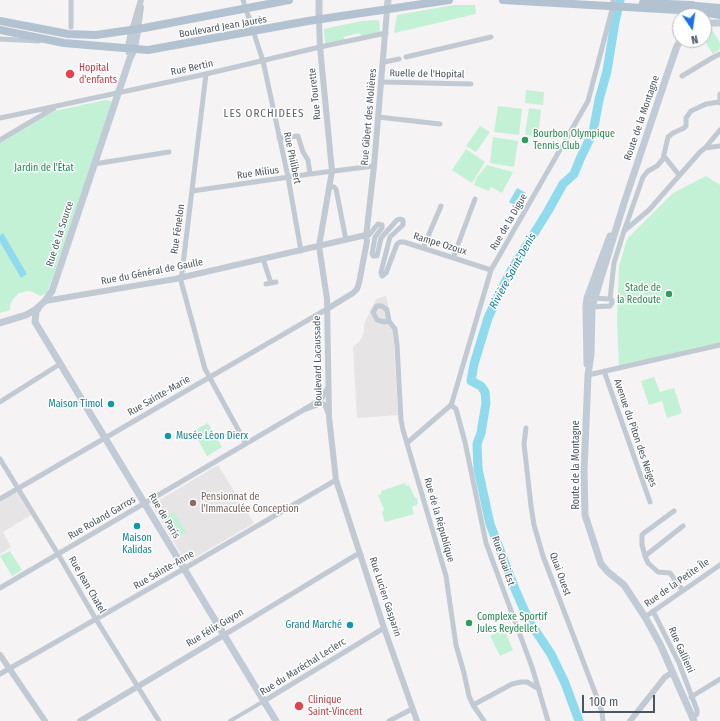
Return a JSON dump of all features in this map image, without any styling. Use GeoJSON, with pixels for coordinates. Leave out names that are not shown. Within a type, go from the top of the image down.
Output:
{"type":"FeatureCollection","features":[{"type":"Feature","properties":{"kind":"main road","name":"Boulevard Jean Jaurès"},"geometry":{"type":"LineString","coordinates":[[0,21],[72,34],[96,36],[135,30],[289,0]]}},
{"type":"Feature","properties":{"kind":"main road","name":"Rue Tourette"},"geometry":{"type":"LineString","coordinates":[[318,0],[320,20]]}},
{"type":"Feature","properties":{"kind":"main road","name":"Rue Gibert des Molières"},"geometry":{"type":"LineString","coordinates":[[387,10],[388,0]]}},
{"type":"Feature","properties":{"kind":"main road","name":"Boulevard Jean Jaurès"},"geometry":{"type":"LineString","coordinates":[[0,30],[64,43],[144,51],[320,20],[449,0]]}},
{"type":"Feature","properties":{"kind":"main road"},"geometry":{"type":"LineString","coordinates":[[503,0],[696,8],[720,7]]}},
{"type":"Feature","properties":{"kind":"main road"},"geometry":{"type":"LineString","coordinates":[[591,0],[696,8]]}},
{"type":"Feature","properties":{"kind":"main road","name":"Rue de la Source"},"geometry":{"type":"LineString","coordinates":[[39,307],[52,291],[119,93],[130,58],[135,30]]}},
{"type":"Feature","properties":{"kind":"main road","name":"Route de la Montagne"},"geometry":{"type":"LineString","coordinates":[[676,48],[589,307],[591,354],[588,372],[584,471],[585,515],[601,564],[624,585],[645,617],[660,644],[693,720]]}},
{"type":"Feature","properties":{"kind":"main road"},"geometry":{"type":"LineString","coordinates":[[18,318],[35,322],[36,312],[39,307]]}},
{"type":"Feature","properties":{"kind":"main road"},"geometry":{"type":"LineString","coordinates":[[0,323],[18,318],[39,307]]}},
{"type":"Feature","properties":{"kind":"main road","name":"Rue de Paris"},"geometry":{"type":"LineString","coordinates":[[35,322],[276,721]]}},
{"type":"Feature","properties":{"kind":"street"},"geometry":{"type":"LineString","coordinates":[[71,0],[71,28]]}},
{"type":"Feature","properties":{"kind":"street","name":"Rue de la Source"},"geometry":{"type":"LineString","coordinates":[[135,30],[141,0]]}},
{"type":"Feature","properties":{"kind":"street","name":"Rue Philibert"},"geometry":{"type":"LineString","coordinates":[[244,0],[263,61],[288,177],[301,251]]}},
{"type":"Feature","properties":{"kind":"street","name":"Rue de la Digue"},"geometry":{"type":"LineString","coordinates":[[451,404],[492,270],[588,101],[613,6],[613,0]]}},
{"type":"Feature","properties":{"kind":"street","name":"Rue Gibert des Molières"},"geometry":{"type":"LineString","coordinates":[[366,235],[384,62],[387,10]]}},
{"type":"Feature","properties":{"kind":"street","name":"Rue Tourette"},"geometry":{"type":"LineString","coordinates":[[320,20],[320,47],[332,171],[319,246],[327,299],[330,308]]}},
{"type":"Feature","properties":{"kind":"street","name":"Rue Bertin"},"geometry":{"type":"LineString","coordinates":[[0,118],[206,74],[386,33]]}},
{"type":"Feature","properties":{"kind":"street"},"geometry":{"type":"LineString","coordinates":[[406,57],[491,38]]}},
{"type":"Feature","properties":{"kind":"street"},"geometry":{"type":"LineString","coordinates":[[0,39],[64,43]]}},
{"type":"Feature","properties":{"kind":"street"},"geometry":{"type":"LineString","coordinates":[[682,76],[720,54]]}},
{"type":"Feature","properties":{"kind":"street"},"geometry":{"type":"LineString","coordinates":[[384,62],[399,58]]}},
{"type":"Feature","properties":{"kind":"street","name":"Rue Fénelon"},"geometry":{"type":"LineString","coordinates":[[206,74],[181,277],[182,287],[205,369],[246,444]]}},
{"type":"Feature","properties":{"kind":"street","name":"Ruelle de l'Hopital"},"geometry":{"type":"LineString","coordinates":[[382,82],[471,84]]}},
{"type":"Feature","properties":{"kind":"street"},"geometry":{"type":"LineString","coordinates":[[589,307],[610,306],[612,303],[610,298],[614,263],[642,177],[645,173],[660,163],[664,156],[668,137],[686,126],[686,118],[688,114],[706,104],[720,102],[720,94]]}},
{"type":"Feature","properties":{"kind":"street"},"geometry":{"type":"LineString","coordinates":[[0,140],[58,106]]}},
{"type":"Feature","properties":{"kind":"street"},"geometry":{"type":"LineString","coordinates":[[378,117],[440,124]]}},
{"type":"Feature","properties":{"kind":"street"},"geometry":{"type":"LineString","coordinates":[[624,230],[649,210],[679,175],[706,148],[720,130]]}},
{"type":"Feature","properties":{"kind":"street"},"geometry":{"type":"LineString","coordinates":[[279,138],[298,136],[303,152],[308,160],[310,174]]}},
{"type":"Feature","properties":{"kind":"street"},"geometry":{"type":"LineString","coordinates":[[706,148],[720,146]]}},
{"type":"Feature","properties":{"kind":"street"},"geometry":{"type":"LineString","coordinates":[[94,164],[170,152]]}},
{"type":"Feature","properties":{"kind":"street"},"geometry":{"type":"LineString","coordinates":[[664,156],[679,175]]}},
{"type":"Feature","properties":{"kind":"street","name":"Rue Milius"},"geometry":{"type":"LineString","coordinates":[[192,191],[374,166]]}},
{"type":"Feature","properties":{"kind":"street"},"geometry":{"type":"LineString","coordinates":[[330,186],[336,189],[346,240]]}},
{"type":"Feature","properties":{"kind":"street"},"geometry":{"type":"LineString","coordinates":[[453,258],[475,199]]}},
{"type":"Feature","properties":{"kind":"street"},"geometry":{"type":"LineString","coordinates":[[423,248],[441,206]]}},
{"type":"Feature","properties":{"kind":"street","name":"Rampe Ozoux"},"geometry":{"type":"LineString","coordinates":[[366,235],[369,235],[378,224],[382,225],[382,228],[375,237],[372,254],[373,256],[377,256],[381,238],[397,220],[403,220],[403,225],[390,237],[381,272],[382,276],[386,273],[398,244],[404,242],[492,270]]}},
{"type":"Feature","properties":{"kind":"street","name":"Rue du Général de Gaulle"},"geometry":{"type":"LineString","coordinates":[[45,301],[181,277],[301,251],[366,235]]}},
{"type":"Feature","properties":{"kind":"street","name":"Boulevard Lacaussade"},"geometry":{"type":"LineString","coordinates":[[336,480],[329,417],[330,308],[357,289],[367,241],[366,235]]}},
{"type":"Feature","properties":{"kind":"street"},"geometry":{"type":"LineString","coordinates":[[263,259],[271,283]]}},
{"type":"Feature","properties":{"kind":"street"},"geometry":{"type":"LineString","coordinates":[[591,298],[610,298]]}},
{"type":"Feature","properties":{"kind":"street","name":"Rue Sainte-Marie"},"geometry":{"type":"LineString","coordinates":[[0,499],[330,308]]}},
{"type":"Feature","properties":{"kind":"street","name":"Rue de la République"},"geometry":{"type":"LineString","coordinates":[[389,321],[394,326],[401,420],[446,576],[456,645],[469,696],[473,705],[484,721]]}},
{"type":"Feature","properties":{"kind":"street"},"geometry":{"type":"LineString","coordinates":[[588,372],[604,371],[720,345]]}},
{"type":"Feature","properties":{"kind":"street"},"geometry":{"type":"LineString","coordinates":[[0,402],[60,364]]}},
{"type":"Feature","properties":{"kind":"street","name":"Avenue du Piton des Neiges"},"geometry":{"type":"LineString","coordinates":[[604,371],[650,502]]}},
{"type":"Feature","properties":{"kind":"street","name":"Rue Roland Garros"},"geometry":{"type":"LineString","coordinates":[[0,588],[305,409],[324,396],[329,383]]}},
{"type":"Feature","properties":{"kind":"street"},"geometry":{"type":"LineString","coordinates":[[305,409],[321,403],[326,406],[329,417]]}},
{"type":"Feature","properties":{"kind":"street"},"geometry":{"type":"LineString","coordinates":[[407,443],[451,404]]}},
{"type":"Feature","properties":{"kind":"street","name":"Rue Quai Est"},"geometry":{"type":"LineString","coordinates":[[451,404],[456,409],[465,442],[486,543],[539,689],[548,721]]}},
{"type":"Feature","properties":{"kind":"street","name":"Quai Ouest"},"geometry":{"type":"LineString","coordinates":[[526,428],[524,444],[534,525],[602,712],[603,721]]}},
{"type":"Feature","properties":{"kind":"street","name":"Rue Jean Chatel"},"geometry":{"type":"LineString","coordinates":[[0,458],[159,721]]}},
{"type":"Feature","properties":{"kind":"street","name":"Rue Lucien Gasparin"},"geometry":{"type":"LineString","coordinates":[[336,480],[384,628],[417,721]]}},
{"type":"Feature","properties":{"kind":"street","name":"Rue Sainte-Anne"},"geometry":{"type":"LineString","coordinates":[[0,674],[336,480]]}},
{"type":"Feature","properties":{"kind":"street"},"geometry":{"type":"LineString","coordinates":[[674,511],[642,535],[642,545],[648,563],[658,572],[667,572],[673,575],[683,591]]}},
{"type":"Feature","properties":{"kind":"street"},"geometry":{"type":"LineString","coordinates":[[645,556],[682,526]]}},
{"type":"Feature","properties":{"kind":"street","name":"Rue Félix Guyon"},"geometry":{"type":"LineString","coordinates":[[80,721],[356,555],[361,555]]}},
{"type":"Feature","properties":{"kind":"street","name":"Rue de la Petite Île"},"geometry":{"type":"LineString","coordinates":[[645,617],[720,565]]}},
{"type":"Feature","properties":{"kind":"street","name":"Rue Gallieni"},"geometry":{"type":"LineString","coordinates":[[653,611],[679,664],[697,712],[693,720]]}},
{"type":"Feature","properties":{"kind":"street","name":"Rue du Maréchal Leclerc"},"geometry":{"type":"LineString","coordinates":[[230,721],[384,628]]}},
{"type":"Feature","properties":{"kind":"street"},"geometry":{"type":"LineString","coordinates":[[0,655],[45,721]]}},
{"type":"Feature","properties":{"kind":"street"},"geometry":{"type":"LineString","coordinates":[[630,721],[665,677],[673,672]]}},
{"type":"Feature","properties":{"kind":"street"},"geometry":{"type":"LineString","coordinates":[[691,697],[720,679]]}},
{"type":"Feature","properties":{"kind":"street"},"geometry":{"type":"LineString","coordinates":[[473,705],[512,684],[527,682],[539,689]]}},
{"type":"Feature","properties":{"kind":"street"},"geometry":{"type":"LineString","coordinates":[[389,721],[412,709]]}},
{"type":"Feature","properties":{"kind":"shaded area"},"geometry":{"type":"Polygon","coordinates":[[[386,296],[393,327],[398,415],[357,418],[353,347],[360,341],[364,332],[364,324],[376,299],[386,296]]]}},
{"type":"Feature","properties":{"kind":"shaded area"},"geometry":{"type":"Polygon","coordinates":[[[218,465],[254,523],[186,563],[153,507],[153,504],[218,465]]]}},
{"type":"Feature","properties":{"kind":"shaded area"},"geometry":{"type":"Polygon","coordinates":[[[18,492],[31,515],[3,532],[11,547],[0,554],[0,502],[18,492]]]}},
{"type":"Feature","properties":{"kind":"green space"},"geometry":{"type":"Polygon","coordinates":[[[454,5],[475,5],[476,14],[394,33],[397,15],[454,5]]]}},
{"type":"Feature","properties":{"kind":"green space"},"geometry":{"type":"Polygon","coordinates":[[[379,20],[380,32],[362,36],[359,33],[343,37],[346,40],[325,44],[324,29],[362,21],[379,20]]]}},
{"type":"Feature","properties":{"kind":"green space"},"geometry":{"type":"Polygon","coordinates":[[[712,30],[720,43],[720,49],[713,54],[709,48],[712,48],[712,30]]]}},
{"type":"Feature","properties":{"kind":"green space"},"geometry":{"type":"Polygon","coordinates":[[[526,90],[544,92],[543,105],[525,103],[526,90]]]}},
{"type":"Feature","properties":{"kind":"green space","name":"Jardin de l'État"},"geometry":{"type":"Polygon","coordinates":[[[106,100],[111,101],[112,106],[47,293],[40,296],[28,291],[19,293],[10,304],[10,310],[0,313],[0,143],[54,111],[106,100]]]}},
{"type":"Feature","properties":{"kind":"green space"},"geometry":{"type":"Polygon","coordinates":[[[498,106],[522,109],[519,135],[494,132],[498,106]]]}},
{"type":"Feature","properties":{"kind":"green space"},"geometry":{"type":"Polygon","coordinates":[[[529,108],[541,110],[538,136],[525,135],[529,108]]]}},
{"type":"Feature","properties":{"kind":"green space"},"geometry":{"type":"Polygon","coordinates":[[[480,126],[490,132],[476,152],[466,146],[480,126]]]}},
{"type":"Feature","properties":{"kind":"green space"},"geometry":{"type":"Polygon","coordinates":[[[493,137],[518,141],[514,167],[490,163],[493,137]]]}},
{"type":"Feature","properties":{"kind":"green space"},"geometry":{"type":"Polygon","coordinates":[[[466,149],[485,162],[472,183],[452,170],[466,149]]]}},
{"type":"Feature","properties":{"kind":"green space"},"geometry":{"type":"Polygon","coordinates":[[[487,165],[513,172],[502,193],[491,187],[489,191],[474,185],[477,177],[487,165]]]}},
{"type":"Feature","properties":{"kind":"green space","name":"Stade de la Redoute"},"geometry":{"type":"Polygon","coordinates":[[[706,176],[720,185],[720,343],[619,366],[617,321],[619,266],[627,239],[673,193],[706,176]]]}},
{"type":"Feature","properties":{"kind":"green space"},"geometry":{"type":"Polygon","coordinates":[[[654,377],[660,392],[674,388],[682,413],[667,418],[662,401],[649,405],[641,381],[654,377]]]}},
{"type":"Feature","properties":{"kind":"green space"},"geometry":{"type":"Polygon","coordinates":[[[208,423],[222,447],[207,456],[193,431],[208,423]]]}},
{"type":"Feature","properties":{"kind":"green space"},"geometry":{"type":"Polygon","coordinates":[[[405,483],[406,486],[409,485],[415,498],[417,498],[418,504],[412,507],[414,514],[385,522],[382,513],[384,509],[378,495],[381,494],[381,491],[405,483]]]}},
{"type":"Feature","properties":{"kind":"green space"},"geometry":{"type":"Polygon","coordinates":[[[174,512],[186,532],[175,539],[163,518],[174,512]]]}},
{"type":"Feature","properties":{"kind":"green space"},"geometry":{"type":"Polygon","coordinates":[[[10,551],[22,570],[12,576],[0,556],[10,551]]]}},
{"type":"Feature","properties":{"kind":"green space"},"geometry":{"type":"Polygon","coordinates":[[[504,629],[513,650],[500,656],[490,636],[504,629]]]}},
{"type":"Feature","properties":{"kind":"water"},"geometry":{"type":"Polygon","coordinates":[[[517,188],[526,193],[518,207],[509,202],[517,188]]]}},
{"type":"Feature","properties":{"kind":"water"},"geometry":{"type":"Polygon","coordinates":[[[3,233],[27,274],[21,278],[0,242],[0,235],[3,233]]]}},
{"type":"Feature","properties":{"kind":"waterway","name":"Rivière Saint-Denis"},"geometry":{"type":"LineString","coordinates":[[579,721],[565,683],[551,654],[529,621],[490,524],[478,469],[477,444],[481,433],[486,403],[485,392],[481,386],[471,381],[474,364],[488,318],[500,292],[512,269],[563,184],[574,174],[593,132],[599,100],[607,71],[620,0]]}},
{"type":"Feature","properties":{"kind":"place","name":"Hopital d'enfants"},"geometry":{"type":"Point","coordinates":[70,74]}},
{"type":"Feature","properties":{"kind":"place","name":"Bourbon Olympique Tennis Club"},"geometry":{"type":"Point","coordinates":[525,140]}},
{"type":"Feature","properties":{"kind":"place","name":"Stade de la Redoute"},"geometry":{"type":"Point","coordinates":[669,294]}},
{"type":"Feature","properties":{"kind":"place","name":"Maison Timol"},"geometry":{"type":"Point","coordinates":[111,404]}},
{"type":"Feature","properties":{"kind":"place","name":"Musée Léon Dierx"},"geometry":{"type":"Point","coordinates":[168,436]}},
{"type":"Feature","properties":{"kind":"place","name":"Pensionnat de l'Immaculée Conception"},"geometry":{"type":"Point","coordinates":[193,503]}},
{"type":"Feature","properties":{"kind":"place","name":"Maison Kalidas"},"geometry":{"type":"Point","coordinates":[137,526]}},
{"type":"Feature","properties":{"kind":"place","name":"Complexe Sportif Jules Reydellet"},"geometry":{"type":"Point","coordinates":[469,623]}},
{"type":"Feature","properties":{"kind":"place","name":"Grand Marché"},"geometry":{"type":"Point","coordinates":[350,625]}},
{"type":"Feature","properties":{"kind":"place","name":"Clinique Saint-Vincent"},"geometry":{"type":"Point","coordinates":[299,706]}},
{"type":"Feature","properties":{"kind":"district","name":"LES ORCHIDEES"},"geometry":{"type":"Point","coordinates":[264,114]}}]}
